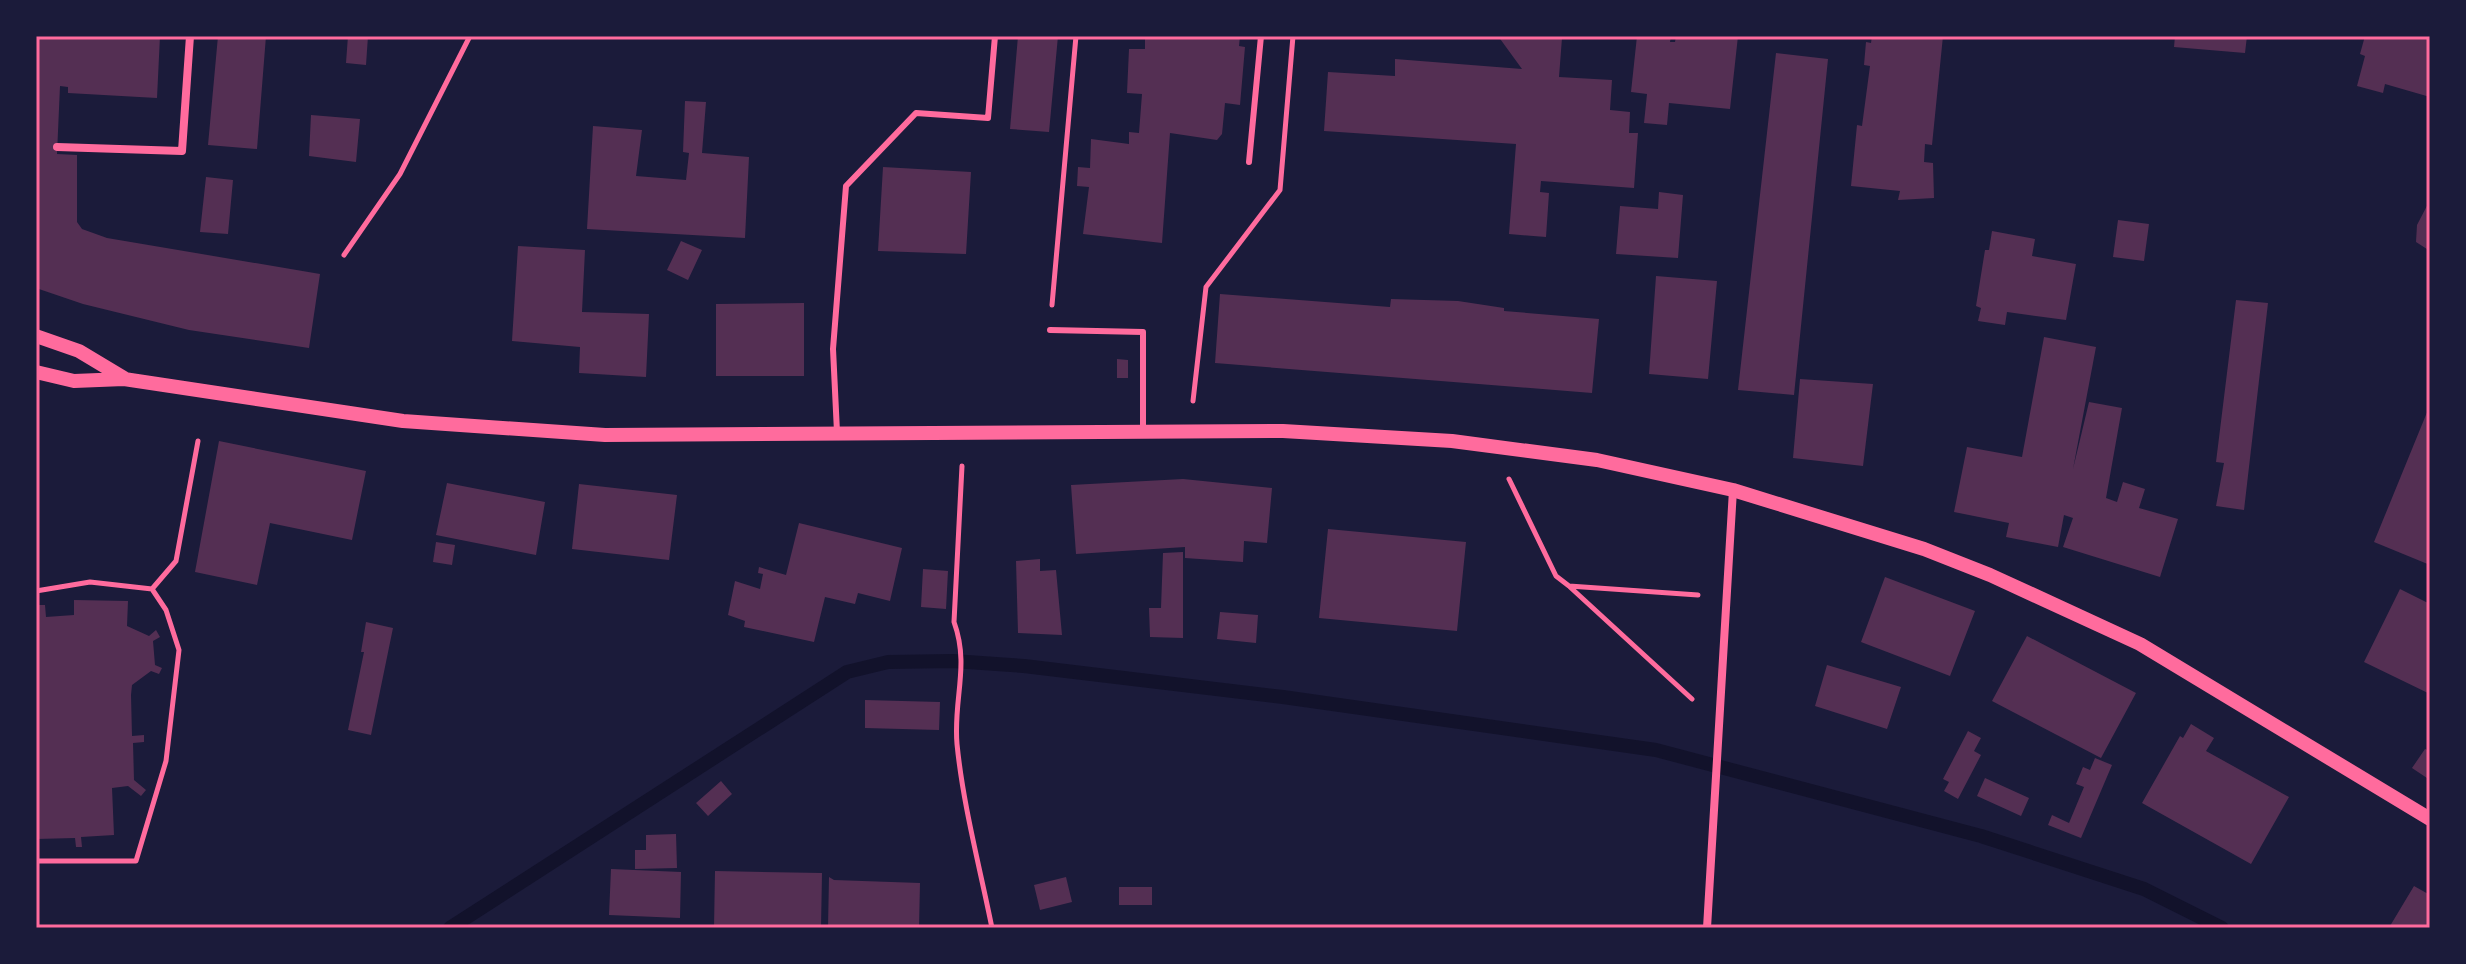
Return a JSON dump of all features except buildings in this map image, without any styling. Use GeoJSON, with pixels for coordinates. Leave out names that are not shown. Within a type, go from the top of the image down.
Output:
{"type":"FeatureCollection","features":[{"type":"Feature","properties":{"kind":"street"},"geometry":{"type":"LineString","coordinates":[[57,147],[182,151],[190,36]]}},
{"type":"Feature","properties":{"kind":"street"},"geometry":{"type":"LineString","coordinates":[[36,336],[79,351],[124,379]]}},
{"type":"Feature","properties":{"kind":"street"},"geometry":{"type":"LineString","coordinates":[[36,372],[74,381],[124,379],[389,420],[605,435],[1283,431],[1452,441],[1597,460],[1733,490],[1924,549],[2087,617],[2140,644],[2430,819]]}},
{"type":"Feature","properties":{"kind":"street"},"geometry":{"type":"LineString","coordinates":[[1707,928],[1733,490]]}},
{"type":"Feature","properties":{"kind":"lane"},"geometry":{"type":"LineString","coordinates":[[837,435],[833,349],[846,186],[916,113],[988,118],[995,36]]}},
{"type":"Feature","properties":{"kind":"lane"},"geometry":{"type":"LineString","coordinates":[[1249,162],[1261,36]]}},
{"type":"Feature","properties":{"kind":"lane"},"geometry":{"type":"LineString","coordinates":[[1050,330],[1143,332],[1143,432]]}},
{"type":"Feature","properties":{"kind":"path"},"geometry":{"type":"LineString","coordinates":[[344,255],[400,174],[470,36]]}},
{"type":"Feature","properties":{"kind":"path"},"geometry":{"type":"LineString","coordinates":[[1050,330],[1076,36]]}},
{"type":"Feature","properties":{"kind":"path"},"geometry":{"type":"LineString","coordinates":[[1193,401],[1206,287],[1280,190],[1293,36]]}},
{"type":"Feature","properties":{"kind":"path"},"geometry":{"type":"LineString","coordinates":[[152,589],[176,561],[198,441]]}},
{"type":"Feature","properties":{"kind":"path"},"geometry":{"type":"LineString","coordinates":[[962,466],[954,622],[963,646],[963,674],[956,704],[957,745],[992,928]]}},
{"type":"Feature","properties":{"kind":"path"},"geometry":{"type":"LineString","coordinates":[[1509,479],[1556,576],[1692,699]]}},
{"type":"Feature","properties":{"kind":"path"},"geometry":{"type":"LineString","coordinates":[[36,591],[90,582],[152,589],[166,610],[179,650],[166,761],[136,861],[36,861]]}},
{"type":"Feature","properties":{"kind":"path"},"geometry":{"type":"LineString","coordinates":[[1569,586],[1698,595]]}},
{"type":"Feature","properties":{"kind":"waterway"},"geometry":{"type":"LineString","coordinates":[[450,928],[847,672],[888,662],[953,661],[1024,666],[1283,697],[1656,750],[1981,836],[2144,889],[2222,928]]}}]}
